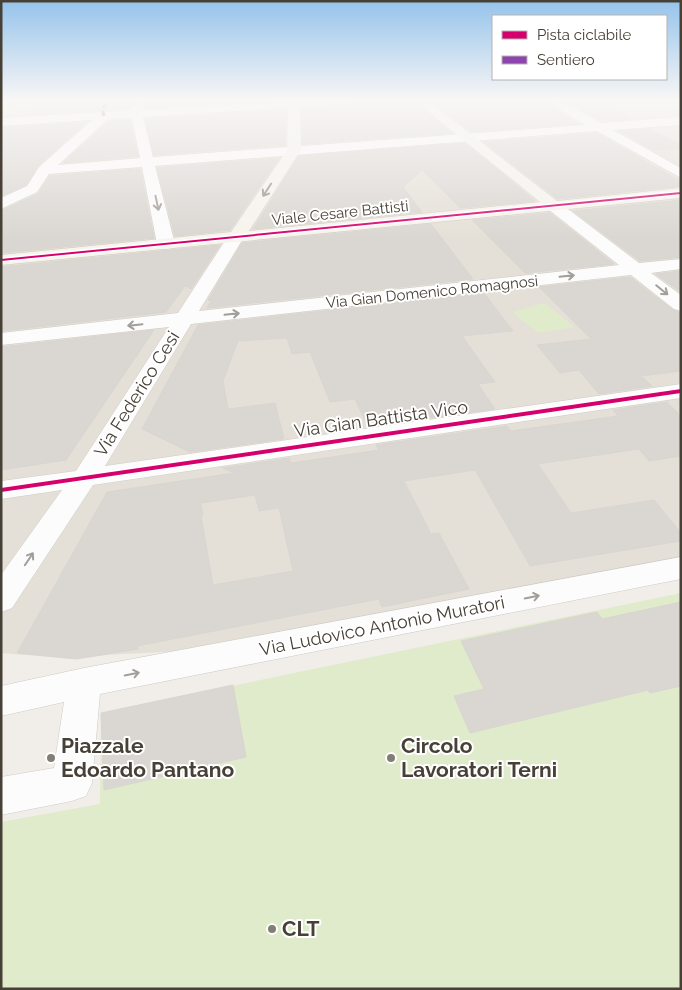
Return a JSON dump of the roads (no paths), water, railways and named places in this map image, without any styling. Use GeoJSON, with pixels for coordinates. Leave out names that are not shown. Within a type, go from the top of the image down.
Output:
{"type":"FeatureCollection","features":[{"type":"Feature","properties":{"kind":"street"},"geometry":{"type":"LineString","coordinates":[[1,204],[32,189],[44,170],[70,146]]}},
{"type":"Feature","properties":{"kind":"street"},"geometry":{"type":"LineString","coordinates":[[145,146],[166,244]]}},
{"type":"Feature","properties":{"kind":"street"},"geometry":{"type":"LineString","coordinates":[[236,237],[294,150],[294,146]]}},
{"type":"Feature","properties":{"kind":"street"},"geometry":{"type":"LineString","coordinates":[[44,170],[349,146]]}},
{"type":"Feature","properties":{"kind":"street"},"geometry":{"type":"LineString","coordinates":[[479,146],[681,305]]}},
{"type":"Feature","properties":{"kind":"street"},"geometry":{"type":"LineString","coordinates":[[633,146],[681,174]]}},
{"type":"Feature","properties":{"kind":"street","name":"Viale Cesare Battisti"},"geometry":{"type":"LineString","coordinates":[[1,260],[681,193]]}},
{"type":"Feature","properties":{"kind":"street","name":"Via Federico Cesi"},"geometry":{"type":"LineString","coordinates":[[1,600],[85,477],[236,237]]}},
{"type":"Feature","properties":{"kind":"street","name":"Via Gian Domenico Romagnosi"},"geometry":{"type":"LineString","coordinates":[[1,339],[681,264]]}},
{"type":"Feature","properties":{"kind":"street","name":"Via Gian Battista Vico"},"geometry":{"type":"LineString","coordinates":[[1,490],[681,391]]}},
{"type":"Feature","properties":{"kind":"street","name":"Via Ludovico Antonio Muratori"},"geometry":{"type":"LineString","coordinates":[[84,683],[681,568]]}},
{"type":"Feature","properties":{"kind":"street"},"geometry":{"type":"LineString","coordinates":[[1,701],[84,683],[72,783],[1,796]]}},
{"type":"Feature","properties":{"kind":"place","name":"Piazzale Edoardo Pantano"},"geometry":{"type":"Point","coordinates":[51,758]}},
{"type":"Feature","properties":{"kind":"place","name":"Circolo Lavoratori Terni"},"geometry":{"type":"Point","coordinates":[391,758]}},
{"type":"Feature","properties":{"kind":"place","name":"CLT"},"geometry":{"type":"Point","coordinates":[272,929]}}]}
